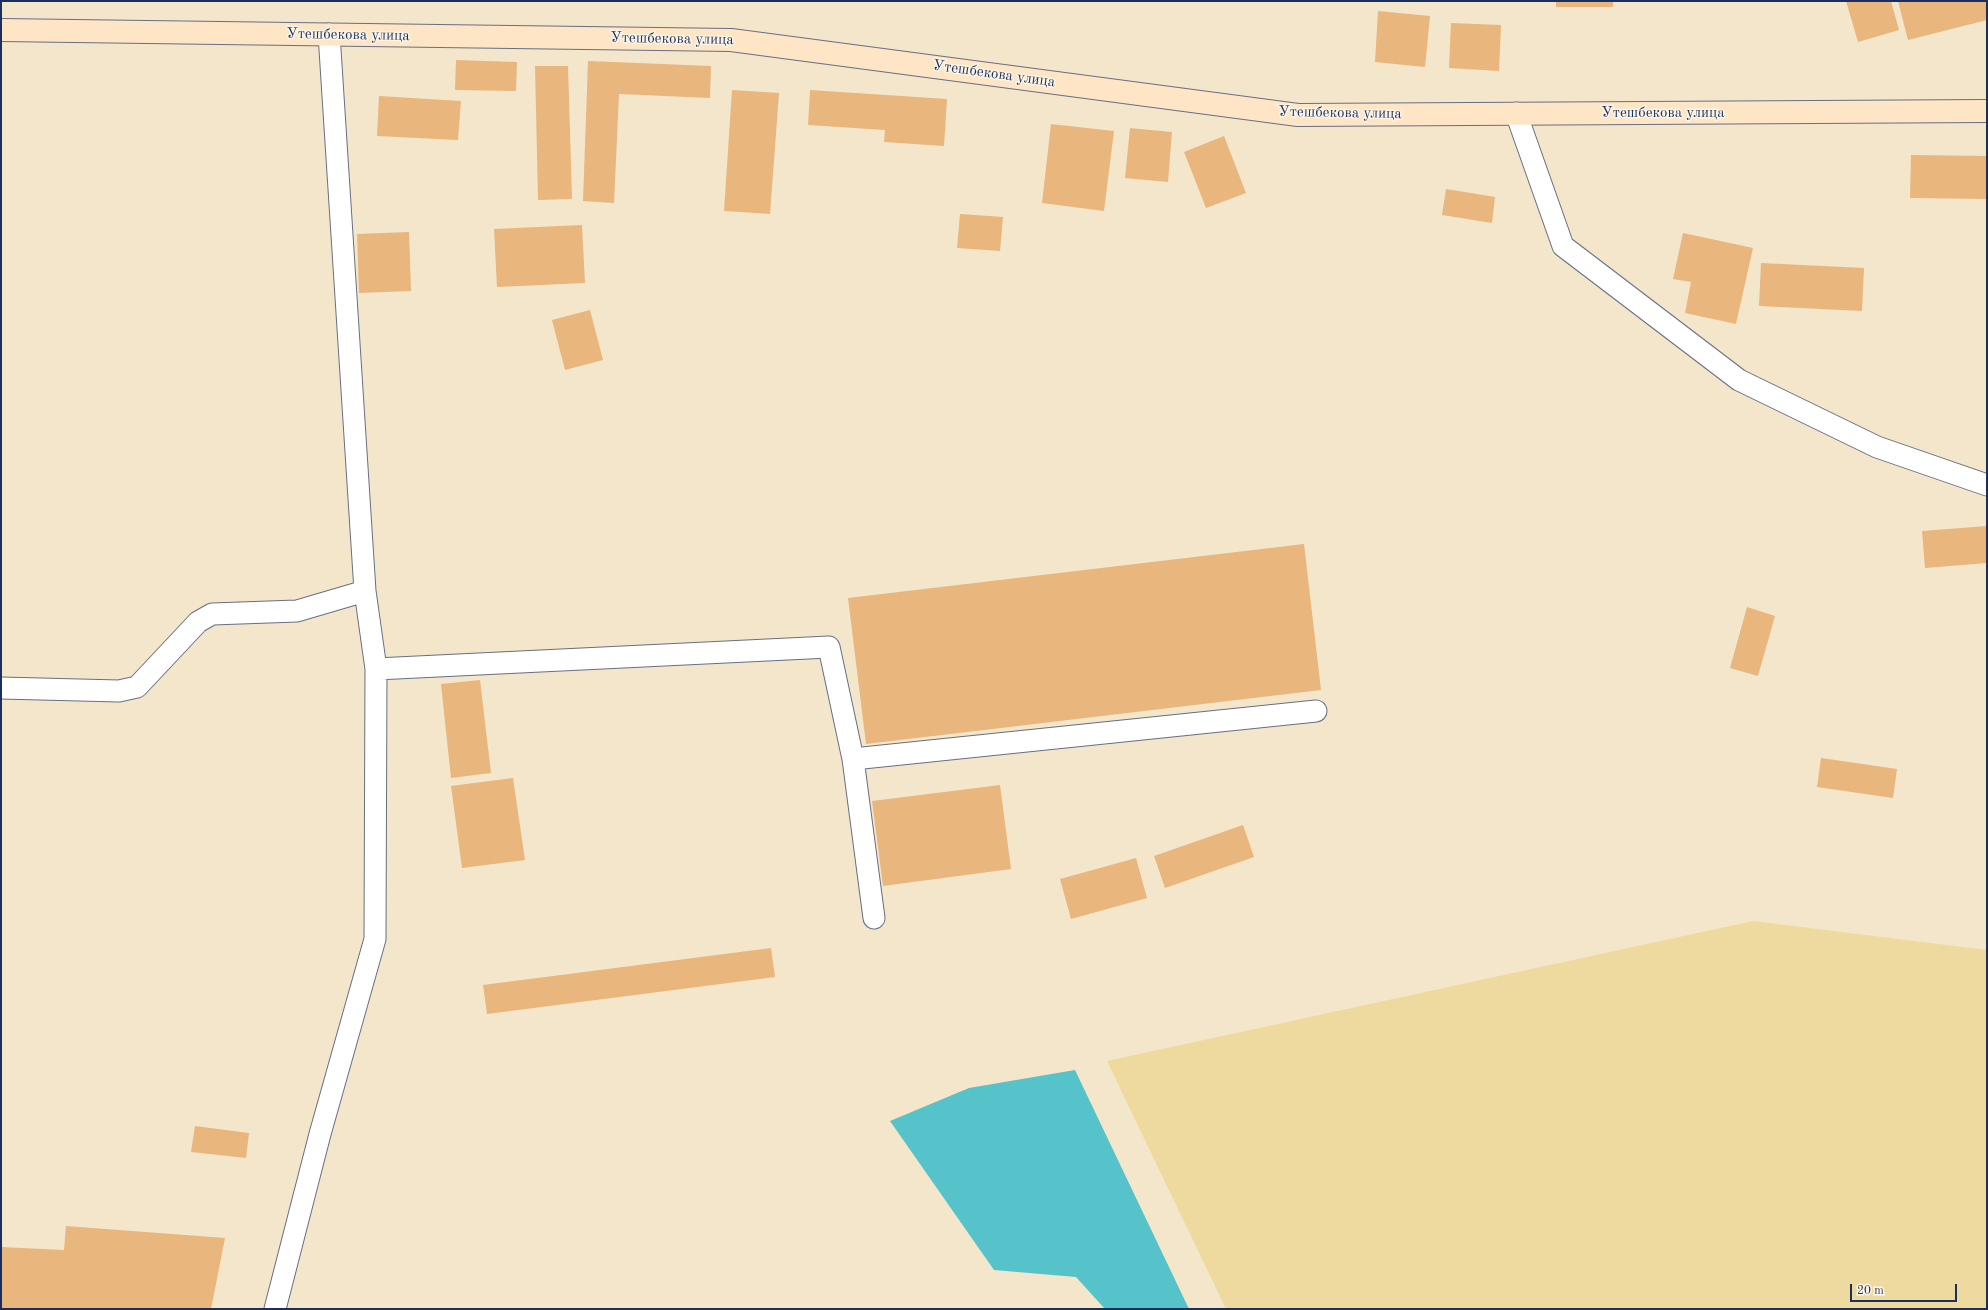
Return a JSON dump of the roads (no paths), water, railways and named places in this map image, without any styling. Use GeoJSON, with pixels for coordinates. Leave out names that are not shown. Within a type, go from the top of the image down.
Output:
{"type":"FeatureCollection","features":[{"type":"Feature","properties":{"kind":"main road","name":"Утешбекова улица"},"geometry":{"type":"LineString","coordinates":[[1,30],[731,40],[1298,115],[1987,111]]}},
{"type":"Feature","properties":{"kind":"lane"},"geometry":{"type":"LineString","coordinates":[[275,1309],[320,1134],[375,939],[376,669],[366,591],[329,34]]}},
{"type":"Feature","properties":{"kind":"lane"},"geometry":{"type":"LineString","coordinates":[[1516,113],[1563,246],[1739,380],[1877,447],[1987,484]]}},
{"type":"Feature","properties":{"kind":"lane"},"geometry":{"type":"LineString","coordinates":[[1,688],[119,692],[137,687],[198,622],[212,614],[297,611],[366,591]]}},
{"type":"Feature","properties":{"kind":"lane"},"geometry":{"type":"LineString","coordinates":[[376,669],[829,647],[853,759],[874,918]]}},
{"type":"Feature","properties":{"kind":"lane"},"geometry":{"type":"LineString","coordinates":[[853,759],[1316,711]]}},
{"type":"Feature","properties":{"kind":"water"},"geometry":{"type":"Polygon","coordinates":[[[1075,1070],[1189,1309],[1105,1309],[1076,1277],[994,1270],[890,1121],[969,1088],[1075,1070]]]}}]}
